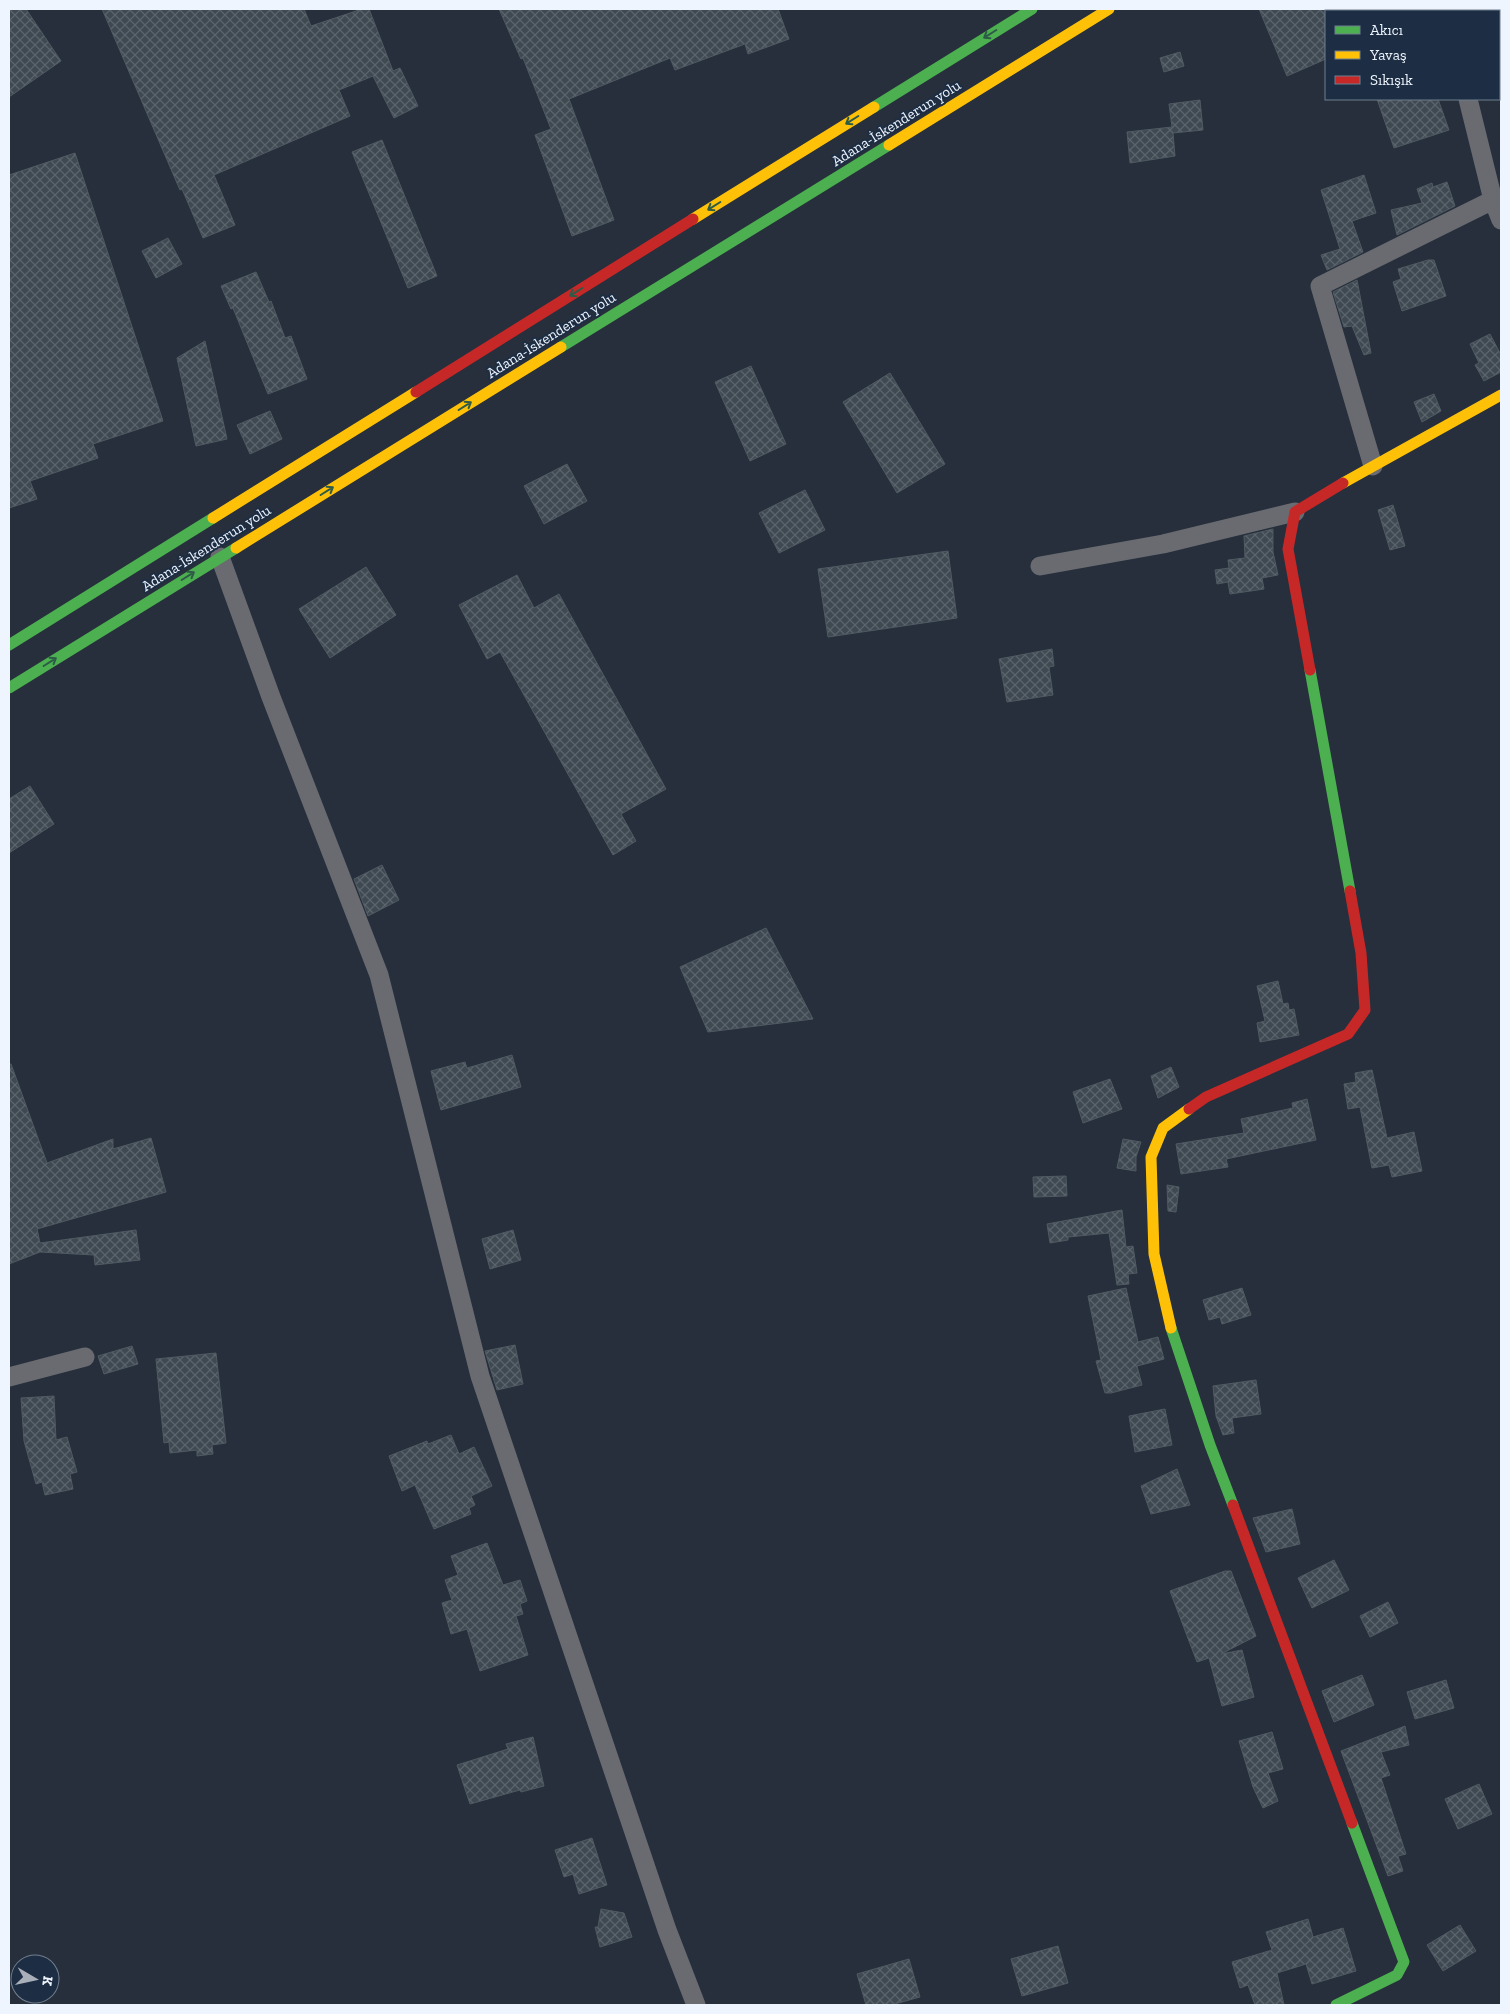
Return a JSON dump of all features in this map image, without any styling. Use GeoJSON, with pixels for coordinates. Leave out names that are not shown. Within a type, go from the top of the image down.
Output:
{"type":"FeatureCollection","features":[{"type":"Feature","properties":{"kind":"main road"},"geometry":{"type":"LineString","coordinates":[[9,645],[1032,9]]}},
{"type":"Feature","properties":{"kind":"main road","name":"Adana-İskenderun yolu"},"geometry":{"type":"LineString","coordinates":[[9,688],[1109,9]]}},
{"type":"Feature","properties":{"kind":"main road"},"geometry":{"type":"LineString","coordinates":[[1336,2005],[1397,1976],[1404,1962],[1214,1455],[1171,1328],[1154,1254],[1151,1157],[1163,1128],[1206,1097],[1348,1034],[1365,1010],[1361,953],[1288,549],[1295,512],[1501,395]]}},
{"type":"Feature","properties":{"kind":"street"},"geometry":{"type":"LineString","coordinates":[[1468,100],[1493,200],[1501,220]]}},
{"type":"Feature","properties":{"kind":"street"},"geometry":{"type":"LineString","coordinates":[[1373,466],[1320,286],[1493,200]]}},
{"type":"Feature","properties":{"kind":"street"},"geometry":{"type":"LineString","coordinates":[[1040,566],[1163,544],[1295,512]]}},
{"type":"Feature","properties":{"kind":"street"},"geometry":{"type":"LineString","coordinates":[[220,557],[274,706],[379,975],[480,1376],[664,1921],[696,2005]]}},
{"type":"Feature","properties":{"kind":"street"},"geometry":{"type":"LineString","coordinates":[[9,1377],[85,1358]]}},
{"type":"Feature","properties":{"kind":"building"},"geometry":{"type":"Polygon","coordinates":[[[9,9],[26,9],[61,61],[9,97],[9,9]]]}},
{"type":"Feature","properties":{"kind":"building"},"geometry":{"type":"Polygon","coordinates":[[[102,9],[304,9],[311,26],[362,9],[369,9],[393,71],[400,68],[418,106],[394,118],[373,76],[339,90],[350,116],[214,175],[235,225],[203,238],[182,189],[180,190],[102,9]]]}},
{"type":"Feature","properties":{"kind":"building"},"geometry":{"type":"Polygon","coordinates":[[[499,9],[778,9],[789,39],[748,54],[745,44],[675,70],[670,58],[569,99],[614,220],[572,236],[535,135],[551,129],[523,58],[521,59],[499,9]]]}},
{"type":"Feature","properties":{"kind":"building"},"geometry":{"type":"Polygon","coordinates":[[[1259,9],[1326,9],[1325,59],[1287,76],[1259,9]]]}},
{"type":"Feature","properties":{"kind":"building"},"geometry":{"type":"Polygon","coordinates":[[[1180,52],[1184,66],[1164,72],[1160,58],[1180,52]]]}},
{"type":"Feature","properties":{"kind":"building"},"geometry":{"type":"Polygon","coordinates":[[[1200,100],[1203,130],[1173,133],[1175,156],[1130,163],[1127,132],[1172,127],[1169,104],[1200,100]]]}},
{"type":"Feature","properties":{"kind":"building"},"geometry":{"type":"Polygon","coordinates":[[[1377,100],[1438,100],[1449,130],[1394,148],[1377,100]]]}},
{"type":"Feature","properties":{"kind":"building"},"geometry":{"type":"Polygon","coordinates":[[[382,140],[437,276],[408,288],[352,152],[382,140]]]}},
{"type":"Feature","properties":{"kind":"building"},"geometry":{"type":"Polygon","coordinates":[[[75,153],[163,421],[93,444],[98,458],[30,481],[37,499],[9,508],[9,175],[75,153]]]}},
{"type":"Feature","properties":{"kind":"building"},"geometry":{"type":"Polygon","coordinates":[[[1364,175],[1376,213],[1352,221],[1363,252],[1327,270],[1321,255],[1340,249],[1321,190],[1364,175]]]}},
{"type":"Feature","properties":{"kind":"building"},"geometry":{"type":"Polygon","coordinates":[[[1447,182],[1455,206],[1397,235],[1391,210],[1422,203],[1417,189],[1432,183],[1433,187],[1447,182]]]}},
{"type":"Feature","properties":{"kind":"building"},"geometry":{"type":"Polygon","coordinates":[[[168,238],[182,264],[156,278],[142,251],[168,238]]]}},
{"type":"Feature","properties":{"kind":"building"},"geometry":{"type":"Polygon","coordinates":[[[1434,260],[1446,296],[1402,311],[1393,282],[1401,279],[1398,269],[1434,260]]]}},
{"type":"Feature","properties":{"kind":"building"},"geometry":{"type":"Polygon","coordinates":[[[256,272],[269,302],[271,301],[285,338],[291,336],[307,379],[268,394],[233,308],[231,309],[221,286],[256,272]]]}},
{"type":"Feature","properties":{"kind":"building"},"geometry":{"type":"Polygon","coordinates":[[[1357,280],[1371,353],[1364,355],[1352,326],[1344,327],[1333,292],[1357,280]]]}},
{"type":"Feature","properties":{"kind":"building"},"geometry":{"type":"Polygon","coordinates":[[[1490,334],[1501,355],[1501,372],[1484,381],[1475,365],[1479,363],[1470,344],[1490,334]]]}},
{"type":"Feature","properties":{"kind":"building"},"geometry":{"type":"Polygon","coordinates":[[[205,341],[227,439],[196,446],[177,358],[205,341]]]}},
{"type":"Feature","properties":{"kind":"building"},"geometry":{"type":"Polygon","coordinates":[[[751,366],[786,444],[750,461],[715,382],[751,366]]]}},
{"type":"Feature","properties":{"kind":"building"},"geometry":{"type":"Polygon","coordinates":[[[890,373],[945,464],[897,493],[843,402],[890,373]]]}},
{"type":"Feature","properties":{"kind":"building"},"geometry":{"type":"Polygon","coordinates":[[[1434,394],[1441,411],[1422,422],[1414,402],[1434,394]]]}},
{"type":"Feature","properties":{"kind":"building"},"geometry":{"type":"Polygon","coordinates":[[[270,411],[282,439],[250,454],[237,425],[270,411]]]}},
{"type":"Feature","properties":{"kind":"building"},"geometry":{"type":"Polygon","coordinates":[[[567,464],[587,501],[544,524],[524,486],[567,464]]]}},
{"type":"Feature","properties":{"kind":"building"},"geometry":{"type":"Polygon","coordinates":[[[805,490],[825,530],[779,553],[759,513],[805,490]]]}},
{"type":"Feature","properties":{"kind":"building"},"geometry":{"type":"Polygon","coordinates":[[[1393,505],[1405,546],[1390,550],[1378,510],[1393,505]]]}},
{"type":"Feature","properties":{"kind":"building"},"geometry":{"type":"Polygon","coordinates":[[[1273,529],[1273,552],[1278,575],[1262,578],[1264,589],[1230,594],[1228,582],[1217,584],[1215,570],[1229,568],[1228,560],[1245,558],[1244,536],[1273,529]]]}},
{"type":"Feature","properties":{"kind":"building"},"geometry":{"type":"Polygon","coordinates":[[[948,551],[957,618],[828,637],[818,569],[948,551]]]}},
{"type":"Feature","properties":{"kind":"building"},"geometry":{"type":"Polygon","coordinates":[[[366,567],[396,615],[330,658],[299,609],[366,567]]]}},
{"type":"Feature","properties":{"kind":"building"},"geometry":{"type":"Polygon","coordinates":[[[517,575],[534,608],[559,594],[666,789],[621,814],[636,841],[613,855],[500,652],[487,659],[459,605],[517,575]]]}},
{"type":"Feature","properties":{"kind":"building"},"geometry":{"type":"Polygon","coordinates":[[[1052,649],[1054,666],[1049,667],[1053,695],[1007,702],[999,659],[1052,649]]]}},
{"type":"Feature","properties":{"kind":"building"},"geometry":{"type":"Polygon","coordinates":[[[30,786],[54,824],[9,853],[9,799],[30,786]]]}},
{"type":"Feature","properties":{"kind":"building"},"geometry":{"type":"Polygon","coordinates":[[[382,865],[399,900],[368,916],[354,879],[382,865]]]}},
{"type":"Feature","properties":{"kind":"building"},"geometry":{"type":"Polygon","coordinates":[[[766,928],[813,1019],[708,1032],[680,967],[766,928]]]}},
{"type":"Feature","properties":{"kind":"building"},"geometry":{"type":"Polygon","coordinates":[[[1278,981],[1283,1004],[1288,1003],[1289,1010],[1294,1009],[1299,1035],[1260,1042],[1257,1023],[1265,1021],[1257,986],[1278,981]]]}},
{"type":"Feature","properties":{"kind":"building"},"geometry":{"type":"Polygon","coordinates":[[[512,1055],[521,1087],[441,1110],[431,1071],[465,1062],[467,1068],[512,1055]]]}},
{"type":"Feature","properties":{"kind":"building"},"geometry":{"type":"Polygon","coordinates":[[[9,1064],[11,1064],[47,1163],[113,1139],[113,1149],[151,1138],[166,1192],[37,1229],[40,1243],[136,1230],[140,1260],[95,1265],[94,1255],[40,1252],[9,1264],[9,1064]]]}},
{"type":"Feature","properties":{"kind":"building"},"geometry":{"type":"Polygon","coordinates":[[[1171,1067],[1179,1087],[1158,1098],[1151,1076],[1171,1067]]]}},
{"type":"Feature","properties":{"kind":"building"},"geometry":{"type":"Polygon","coordinates":[[[1372,1070],[1387,1138],[1414,1132],[1422,1171],[1392,1177],[1389,1165],[1372,1168],[1360,1107],[1348,1109],[1344,1084],[1356,1082],[1355,1073],[1372,1070]]]}},
{"type":"Feature","properties":{"kind":"building"},"geometry":{"type":"Polygon","coordinates":[[[1110,1079],[1122,1109],[1083,1123],[1073,1092],[1110,1079]]]}},
{"type":"Feature","properties":{"kind":"building"},"geometry":{"type":"Polygon","coordinates":[[[1307,1099],[1316,1140],[1226,1159],[1228,1167],[1181,1174],[1176,1144],[1244,1133],[1241,1119],[1293,1108],[1292,1103],[1307,1099]]]}},
{"type":"Feature","properties":{"kind":"building"},"geometry":{"type":"Polygon","coordinates":[[[1123,1139],[1141,1142],[1136,1157],[1136,1171],[1117,1168],[1123,1139]]]}},
{"type":"Feature","properties":{"kind":"building"},"geometry":{"type":"Polygon","coordinates":[[[1066,1176],[1067,1196],[1034,1197],[1033,1177],[1066,1176]]]}},
{"type":"Feature","properties":{"kind":"building"},"geometry":{"type":"Polygon","coordinates":[[[1167,1185],[1179,1187],[1176,1212],[1168,1211],[1167,1185]]]}},
{"type":"Feature","properties":{"kind":"building"},"geometry":{"type":"Polygon","coordinates":[[[1122,1210],[1126,1247],[1133,1246],[1137,1273],[1128,1274],[1129,1284],[1117,1285],[1109,1233],[1068,1237],[1068,1240],[1050,1243],[1047,1224],[1122,1210]]]}},
{"type":"Feature","properties":{"kind":"building"},"geometry":{"type":"Polygon","coordinates":[[[513,1230],[521,1260],[490,1269],[482,1239],[513,1230]]]}},
{"type":"Feature","properties":{"kind":"building"},"geometry":{"type":"Polygon","coordinates":[[[1126,1288],[1138,1342],[1158,1337],[1164,1359],[1137,1366],[1142,1385],[1105,1393],[1096,1361],[1101,1360],[1088,1296],[1126,1288]]]}},
{"type":"Feature","properties":{"kind":"building"},"geometry":{"type":"Polygon","coordinates":[[[1242,1288],[1251,1315],[1222,1324],[1220,1317],[1209,1320],[1203,1300],[1242,1288]]]}},
{"type":"Feature","properties":{"kind":"building"},"geometry":{"type":"Polygon","coordinates":[[[515,1345],[523,1384],[497,1390],[485,1351],[515,1345]]]}},
{"type":"Feature","properties":{"kind":"building"},"geometry":{"type":"Polygon","coordinates":[[[132,1346],[138,1364],[104,1374],[98,1356],[132,1346]]]}},
{"type":"Feature","properties":{"kind":"building"},"geometry":{"type":"Polygon","coordinates":[[[216,1353],[226,1443],[212,1445],[213,1454],[197,1456],[197,1450],[170,1453],[169,1442],[164,1443],[156,1359],[216,1353]]]}},
{"type":"Feature","properties":{"kind":"building"},"geometry":{"type":"Polygon","coordinates":[[[1256,1380],[1261,1414],[1232,1418],[1234,1433],[1223,1435],[1216,1416],[1213,1386],[1256,1380]]]}},
{"type":"Feature","properties":{"kind":"building"},"geometry":{"type":"Polygon","coordinates":[[[54,1396],[56,1440],[67,1437],[77,1472],[70,1474],[73,1489],[45,1495],[42,1482],[36,1484],[24,1441],[21,1398],[54,1396]]]}},
{"type":"Feature","properties":{"kind":"building"},"geometry":{"type":"Polygon","coordinates":[[[1165,1409],[1172,1445],[1135,1452],[1129,1416],[1165,1409]]]}},
{"type":"Feature","properties":{"kind":"building"},"geometry":{"type":"Polygon","coordinates":[[[451,1435],[459,1454],[474,1447],[492,1486],[471,1496],[475,1505],[469,1508],[471,1514],[434,1529],[415,1485],[402,1491],[389,1456],[427,1441],[428,1444],[451,1435]]]}},
{"type":"Feature","properties":{"kind":"building"},"geometry":{"type":"Polygon","coordinates":[[[1177,1469],[1190,1505],[1151,1514],[1141,1486],[1177,1469]]]}},
{"type":"Feature","properties":{"kind":"building"},"geometry":{"type":"Polygon","coordinates":[[[1292,1509],[1300,1544],[1266,1552],[1253,1518],[1292,1509]]]}},
{"type":"Feature","properties":{"kind":"building"},"geometry":{"type":"Polygon","coordinates":[[[487,1543],[503,1585],[520,1580],[527,1601],[520,1604],[523,1614],[516,1616],[528,1655],[480,1671],[467,1629],[451,1634],[442,1603],[452,1600],[445,1580],[458,1575],[451,1556],[487,1543]]]}},
{"type":"Feature","properties":{"kind":"building"},"geometry":{"type":"Polygon","coordinates":[[[1334,1560],[1349,1590],[1312,1608],[1298,1578],[1334,1560]]]}},
{"type":"Feature","properties":{"kind":"building"},"geometry":{"type":"Polygon","coordinates":[[[1225,1571],[1231,1571],[1256,1636],[1221,1654],[1242,1650],[1254,1697],[1222,1706],[1209,1658],[1197,1662],[1170,1591],[1225,1571]]]}},
{"type":"Feature","properties":{"kind":"building"},"geometry":{"type":"Polygon","coordinates":[[[1388,1602],[1398,1623],[1370,1637],[1360,1616],[1388,1602]]]}},
{"type":"Feature","properties":{"kind":"building"},"geometry":{"type":"Polygon","coordinates":[[[1362,1675],[1374,1705],[1334,1722],[1322,1691],[1362,1675]]]}},
{"type":"Feature","properties":{"kind":"building"},"geometry":{"type":"Polygon","coordinates":[[[1446,1680],[1454,1708],[1415,1719],[1407,1692],[1446,1680]]]}},
{"type":"Feature","properties":{"kind":"building"},"geometry":{"type":"Polygon","coordinates":[[[1405,1726],[1409,1745],[1381,1752],[1390,1775],[1381,1778],[1406,1854],[1398,1856],[1403,1871],[1388,1876],[1341,1751],[1405,1726]]]}},
{"type":"Feature","properties":{"kind":"building"},"geometry":{"type":"Polygon","coordinates":[[[1272,1732],[1283,1769],[1268,1773],[1278,1801],[1263,1808],[1253,1787],[1239,1741],[1272,1732]]]}},
{"type":"Feature","properties":{"kind":"building"},"geometry":{"type":"Polygon","coordinates":[[[533,1737],[544,1786],[521,1792],[520,1790],[470,1804],[457,1765],[508,1749],[506,1744],[533,1737]]]}},
{"type":"Feature","properties":{"kind":"building"},"geometry":{"type":"Polygon","coordinates":[[[1479,1784],[1492,1814],[1458,1829],[1445,1799],[1479,1784]]]}},
{"type":"Feature","properties":{"kind":"building"},"geometry":{"type":"Polygon","coordinates":[[[592,1838],[607,1885],[579,1894],[573,1874],[564,1877],[555,1850],[592,1838]]]}},
{"type":"Feature","properties":{"kind":"building"},"geometry":{"type":"Polygon","coordinates":[[[601,1909],[624,1913],[632,1937],[600,1947],[595,1927],[598,1927],[601,1909]]]}},
{"type":"Feature","properties":{"kind":"building"},"geometry":{"type":"Polygon","coordinates":[[[1308,1919],[1313,1937],[1343,1928],[1356,1971],[1312,1984],[1306,1964],[1277,1973],[1284,2005],[1255,2005],[1248,1985],[1240,1988],[1232,1962],[1272,1950],[1266,1932],[1308,1919]]]}},
{"type":"Feature","properties":{"kind":"building"},"geometry":{"type":"Polygon","coordinates":[[[1460,1925],[1476,1951],[1443,1971],[1427,1945],[1460,1925]]]}},
{"type":"Feature","properties":{"kind":"building"},"geometry":{"type":"Polygon","coordinates":[[[1058,1946],[1068,1983],[1022,1996],[1011,1959],[1058,1946]]]}},
{"type":"Feature","properties":{"kind":"building"},"geometry":{"type":"Polygon","coordinates":[[[909,1959],[920,1997],[891,2005],[866,2005],[857,1974],[909,1959]]]}},
{"type":"Feature","properties":{"kind":"traffic: fast"},"geometry":{"type":"LineString","coordinates":[[874,107],[1032,9]]}},
{"type":"Feature","properties":{"kind":"traffic: fast"},"geometry":{"type":"LineString","coordinates":[[561,347],[889,145]]}},
{"type":"Feature","properties":{"kind":"traffic: fast"},"geometry":{"type":"LineString","coordinates":[[9,645],[213,518]]}},
{"type":"Feature","properties":{"kind":"traffic: fast"},"geometry":{"type":"LineString","coordinates":[[9,688],[236,548]]}},
{"type":"Feature","properties":{"kind":"traffic: fast"},"geometry":{"type":"LineString","coordinates":[[1310,670],[1350,891]]}},
{"type":"Feature","properties":{"kind":"traffic: fast"},"geometry":{"type":"LineString","coordinates":[[1171,1328],[1210,1445],[1233,1505]]}},
{"type":"Feature","properties":{"kind":"traffic: fast"},"geometry":{"type":"LineString","coordinates":[[1336,2005],[1397,1975],[1404,1962],[1352,1823]]}},
{"type":"Feature","properties":{"kind":"traffic: slow"},"geometry":{"type":"LineString","coordinates":[[889,145],[1109,9]]}},
{"type":"Feature","properties":{"kind":"traffic: slow"},"geometry":{"type":"LineString","coordinates":[[693,219],[874,107]]}},
{"type":"Feature","properties":{"kind":"traffic: slow"},"geometry":{"type":"LineString","coordinates":[[236,548],[561,347]]}},
{"type":"Feature","properties":{"kind":"traffic: slow"},"geometry":{"type":"LineString","coordinates":[[213,518],[416,392]]}},
{"type":"Feature","properties":{"kind":"traffic: slow"},"geometry":{"type":"LineString","coordinates":[[1343,483],[1501,395]]}},
{"type":"Feature","properties":{"kind":"traffic: slow"},"geometry":{"type":"LineString","coordinates":[[1171,1328],[1154,1254],[1151,1157],[1163,1128],[1189,1109]]}},
{"type":"Feature","properties":{"kind":"traffic: jam"},"geometry":{"type":"LineString","coordinates":[[416,392],[693,219]]}},
{"type":"Feature","properties":{"kind":"traffic: jam"},"geometry":{"type":"LineString","coordinates":[[1310,670],[1288,549],[1295,512],[1343,483]]}},
{"type":"Feature","properties":{"kind":"traffic: jam"},"geometry":{"type":"LineString","coordinates":[[1189,1109],[1206,1097],[1348,1034],[1365,1010],[1361,953],[1350,891]]}},
{"type":"Feature","properties":{"kind":"traffic: jam"},"geometry":{"type":"LineString","coordinates":[[1233,1505],[1352,1823]]}}]}
